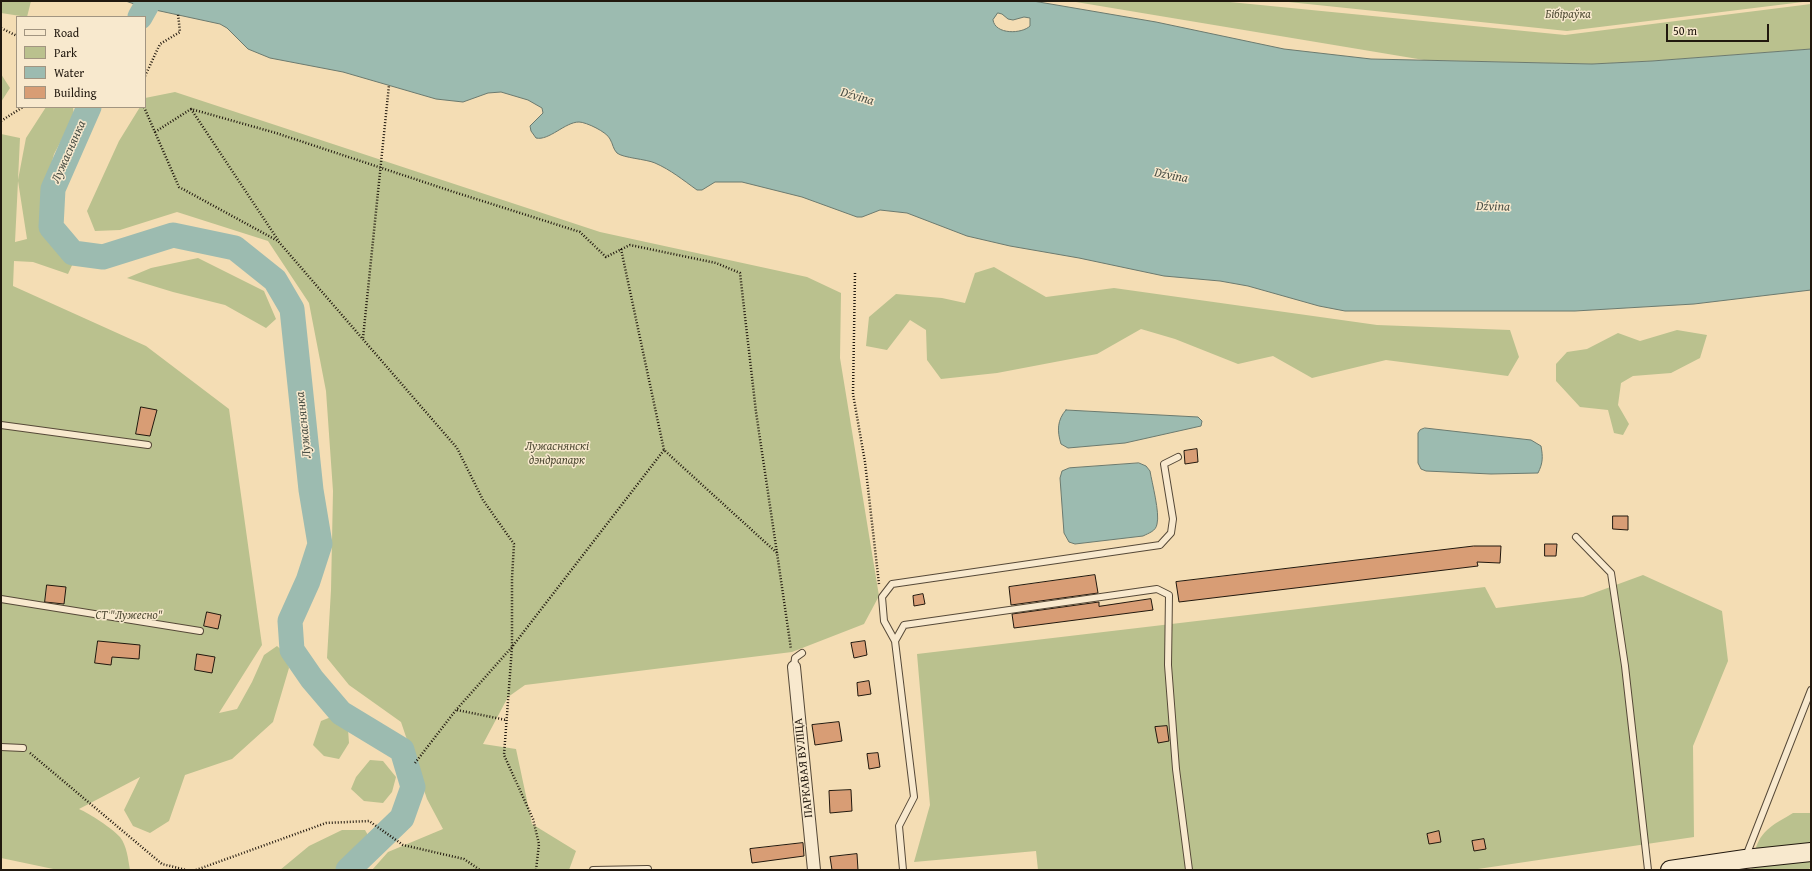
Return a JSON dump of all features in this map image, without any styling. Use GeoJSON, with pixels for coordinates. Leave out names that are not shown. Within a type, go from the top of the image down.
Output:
{"type":"FeatureCollection","features":[{"type":"Feature","properties":{"kind":"street","name":"ПАРКАВАЯ ВУЛІЦА"},"geometry":{"type":"LineString","coordinates":[[794,667],[814,870]]}},
{"type":"Feature","properties":{"kind":"street"},"geometry":{"type":"LineString","coordinates":[[1670,870],[1745,859],[1811,852]]}},
{"type":"Feature","properties":{"kind":"lane"},"geometry":{"type":"LineString","coordinates":[[1,425],[148,445]]}},
{"type":"Feature","properties":{"kind":"lane"},"geometry":{"type":"LineString","coordinates":[[903,870],[899,826],[914,797],[895,641],[884,621],[882,597],[892,584],[1160,545],[1171,533],[1173,519],[1164,464],[1178,457]]}},
{"type":"Feature","properties":{"kind":"lane"},"geometry":{"type":"LineString","coordinates":[[1576,537],[1611,573],[1626,674],[1648,870]]}},
{"type":"Feature","properties":{"kind":"lane"},"geometry":{"type":"LineString","coordinates":[[895,641],[904,625],[1157,589],[1168,595],[1168,665],[1176,769],[1189,870]]}},
{"type":"Feature","properties":{"kind":"lane"},"geometry":{"type":"LineString","coordinates":[[1,599],[200,631]]}},
{"type":"Feature","properties":{"kind":"lane"},"geometry":{"type":"LineString","coordinates":[[794,667],[795,658],[802,653]]}},
{"type":"Feature","properties":{"kind":"lane"},"geometry":{"type":"LineString","coordinates":[[1745,859],[1811,690]]}},
{"type":"Feature","properties":{"kind":"lane"},"geometry":{"type":"LineString","coordinates":[[1,747],[23,748]]}},
{"type":"Feature","properties":{"kind":"lane"},"geometry":{"type":"LineString","coordinates":[[593,870],[648,869]]}},
{"type":"Feature","properties":{"kind":"path"},"geometry":{"type":"LineString","coordinates":[[146,74],[160,44],[180,32],[178,14]]}},
{"type":"Feature","properties":{"kind":"path"},"geometry":{"type":"LineString","coordinates":[[1,28],[16,36]]}},
{"type":"Feature","properties":{"kind":"path"},"geometry":{"type":"LineString","coordinates":[[363,338],[379,168],[389,85]]}},
{"type":"Feature","properties":{"kind":"path"},"geometry":{"type":"LineString","coordinates":[[1,122],[22,108]]}},
{"type":"Feature","properties":{"kind":"path"},"geometry":{"type":"LineString","coordinates":[[144,108],[180,187],[278,241]]}},
{"type":"Feature","properties":{"kind":"path"},"geometry":{"type":"LineString","coordinates":[[191,109],[278,241],[457,448],[483,500],[514,544],[512,578],[512,647],[504,755],[533,819],[539,844],[536,870]]}},
{"type":"Feature","properties":{"kind":"path"},"geometry":{"type":"LineString","coordinates":[[155,132],[191,109],[276,133],[379,168],[580,232],[606,257],[630,245],[716,263],[740,273],[756,412],[794,667]]}},
{"type":"Feature","properties":{"kind":"path"},"geometry":{"type":"LineString","coordinates":[[621,249],[664,450],[777,553]]}},
{"type":"Feature","properties":{"kind":"path"},"geometry":{"type":"LineString","coordinates":[[855,273],[853,394],[865,462],[876,566],[882,597]]}},
{"type":"Feature","properties":{"kind":"path"},"geometry":{"type":"LineString","coordinates":[[415,762],[456,710],[512,647],[664,450]]}},
{"type":"Feature","properties":{"kind":"path"},"geometry":{"type":"LineString","coordinates":[[456,710],[506,720]]}},
{"type":"Feature","properties":{"kind":"path"},"geometry":{"type":"LineString","coordinates":[[23,748],[162,864],[186,870]]}},
{"type":"Feature","properties":{"kind":"path"},"geometry":{"type":"LineString","coordinates":[[196,870],[326,823],[369,821],[403,845],[464,859],[480,870]]}},
{"type":"Feature","properties":{"kind":"green space"},"geometry":{"type":"Polygon","coordinates":[[[1,1],[31,1],[27,16],[1,13],[1,1]]]}},
{"type":"Feature","properties":{"kind":"green space"},"geometry":{"type":"Polygon","coordinates":[[[1070,1],[1220,1],[1565,35],[1811,4],[1811,49],[1592,64],[1424,60],[1070,1]]]}},
{"type":"Feature","properties":{"kind":"green space","name":"Бібіраўка"},"geometry":{"type":"Polygon","coordinates":[[[1279,1],[1811,1],[1567,31],[1279,1]]]}},
{"type":"Feature","properties":{"kind":"green space"},"geometry":{"type":"Polygon","coordinates":[[[1,74],[10,88],[1,102],[1,74]]]}},
{"type":"Feature","properties":{"kind":"green space","name":"Лужаснянскі дэндрапарк"},"geometry":{"type":"Polygon","coordinates":[[[175,92],[600,232],[807,277],[841,293],[840,358],[879,596],[864,624],[792,652],[525,685],[508,697],[483,744],[516,749],[532,824],[576,851],[569,870],[372,870],[388,852],[443,829],[427,799],[401,722],[349,685],[327,658],[331,590],[333,491],[326,391],[309,303],[268,241],[177,212],[120,230],[95,231],[87,211],[119,141],[139,108],[146,108],[146,98],[175,92]]]}},
{"type":"Feature","properties":{"kind":"green space","name":"СТ \"Лужесно\""},"geometry":{"type":"Polygon","coordinates":[[[45,108],[73,108],[74,117],[54,154],[42,201],[46,230],[74,261],[68,274],[33,262],[14,261],[13,286],[146,346],[229,409],[262,645],[219,713],[237,709],[252,682],[264,655],[277,646],[285,653],[289,668],[273,722],[232,759],[185,775],[169,821],[150,833],[133,826],[124,810],[140,777],[79,809],[101,822],[120,837],[126,848],[130,870],[58,870],[1,858],[1,134],[20,138],[18,180],[26,138],[45,108]],[[18,181],[15,242],[27,239],[18,181]]]}},
{"type":"Feature","properties":{"kind":"green space"},"geometry":{"type":"Polygon","coordinates":[[[198,258],[264,291],[276,319],[266,328],[225,305],[173,292],[127,278],[151,268],[198,258]]]}},
{"type":"Feature","properties":{"kind":"green space"},"geometry":{"type":"Polygon","coordinates":[[[994,267],[1046,297],[1114,288],[1377,325],[1510,330],[1519,357],[1508,376],[1386,360],[1312,378],[1273,356],[1238,364],[1175,339],[1141,329],[1097,354],[997,373],[941,379],[927,360],[926,330],[910,320],[887,350],[866,346],[869,317],[896,294],[942,298],[965,303],[975,273],[994,267]]]}},
{"type":"Feature","properties":{"kind":"green space"},"geometry":{"type":"Polygon","coordinates":[[[1677,330],[1707,335],[1700,358],[1671,373],[1633,376],[1621,383],[1618,405],[1629,424],[1623,435],[1614,433],[1608,410],[1580,407],[1556,381],[1556,364],[1567,352],[1587,349],[1618,333],[1640,341],[1677,330]]]}},
{"type":"Feature","properties":{"kind":"green space"},"geometry":{"type":"Polygon","coordinates":[[[1643,575],[1722,611],[1728,661],[1693,746],[1694,837],[1471,870],[1038,870],[1036,851],[914,862],[930,805],[917,654],[1485,587],[1496,608],[1583,597],[1643,575]]]}},
{"type":"Feature","properties":{"kind":"green space"},"geometry":{"type":"Polygon","coordinates":[[[331,717],[348,729],[349,743],[339,759],[324,756],[313,745],[321,721],[331,717]]]}},
{"type":"Feature","properties":{"kind":"green space"},"geometry":{"type":"Polygon","coordinates":[[[370,760],[383,761],[396,777],[392,792],[383,803],[364,801],[351,789],[356,777],[370,760]]]}},
{"type":"Feature","properties":{"kind":"green space"},"geometry":{"type":"Polygon","coordinates":[[[1793,813],[1811,813],[1811,843],[1755,851],[1761,837],[1765,832],[1793,813]]]}},
{"type":"Feature","properties":{"kind":"green space"},"geometry":{"type":"Polygon","coordinates":[[[342,830],[365,830],[369,837],[337,870],[280,870],[309,846],[342,830]]]}},
{"type":"Feature","properties":{"kind":"green space"},"geometry":{"type":"Polygon","coordinates":[[[1811,859],[1811,867],[1808,870],[1752,870],[1751,867],[1811,859]]]}},
{"type":"Feature","properties":{"kind":"water","name":"Dźvina"},"geometry":{"type":"Polygon","coordinates":[[[126,1],[1033,1],[1156,22],[1284,49],[1371,59],[1592,64],[1811,49],[1811,290],[1694,304],[1575,311],[1345,311],[1319,306],[1248,286],[1220,281],[1164,276],[1079,258],[1010,246],[967,236],[907,213],[880,210],[862,217],[857,217],[802,197],[742,182],[715,182],[702,190],[697,190],[672,172],[655,163],[620,155],[615,150],[608,136],[596,128],[586,124],[579,122],[574,123],[546,137],[536,138],[531,131],[530,126],[543,113],[542,108],[528,100],[501,92],[488,93],[463,102],[436,99],[343,72],[270,58],[248,49],[227,28],[220,24],[146,8],[126,1]],[[998,13],[993,20],[995,25],[1003,31],[1021,31],[1030,26],[1030,18],[1024,17],[1013,20],[1008,19],[1002,14],[998,13]]]}},
{"type":"Feature","properties":{"kind":"water"},"geometry":{"type":"Polygon","coordinates":[[[1066,410],[1198,417],[1202,421],[1201,426],[1125,443],[1068,448],[1061,444],[1058,430],[1059,422],[1066,410]]]}},
{"type":"Feature","properties":{"kind":"water"},"geometry":{"type":"Polygon","coordinates":[[[1425,428],[1531,440],[1541,446],[1542,463],[1538,473],[1491,474],[1426,471],[1421,469],[1418,463],[1418,433],[1420,430],[1425,428]]]}},
{"type":"Feature","properties":{"kind":"water"},"geometry":{"type":"Polygon","coordinates":[[[1139,463],[1146,466],[1150,471],[1158,519],[1152,532],[1143,536],[1075,544],[1069,542],[1064,533],[1060,478],[1062,471],[1069,468],[1139,463]]]}},
{"type":"Feature","properties":{"kind":"building"},"geometry":{"type":"Polygon","coordinates":[[[141,407],[157,410],[150,436],[136,434],[141,407]]]}},
{"type":"Feature","properties":{"kind":"building"},"geometry":{"type":"Polygon","coordinates":[[[1197,449],[1198,462],[1185,464],[1184,451],[1197,449]]]}},
{"type":"Feature","properties":{"kind":"building"},"geometry":{"type":"Polygon","coordinates":[[[1613,516],[1628,516],[1628,530],[1613,529],[1613,516]]]}},
{"type":"Feature","properties":{"kind":"building"},"geometry":{"type":"Polygon","coordinates":[[[1545,544],[1557,544],[1556,556],[1545,556],[1545,544]]]}},
{"type":"Feature","properties":{"kind":"building"},"geometry":{"type":"Polygon","coordinates":[[[1474,546],[1501,546],[1500,563],[1477,562],[1478,566],[1179,602],[1176,582],[1474,546]]]}},
{"type":"Feature","properties":{"kind":"building"},"geometry":{"type":"Polygon","coordinates":[[[1095,575],[1098,593],[1011,605],[1009,587],[1095,575]]]}},
{"type":"Feature","properties":{"kind":"building"},"geometry":{"type":"Polygon","coordinates":[[[47,585],[66,587],[64,604],[45,602],[47,585]]]}},
{"type":"Feature","properties":{"kind":"building"},"geometry":{"type":"Polygon","coordinates":[[[923,594],[925,604],[914,606],[913,596],[923,594]]]}},
{"type":"Feature","properties":{"kind":"building"},"geometry":{"type":"Polygon","coordinates":[[[1151,599],[1153,610],[1014,628],[1012,614],[1099,602],[1099,606],[1151,599]]]}},
{"type":"Feature","properties":{"kind":"building"},"geometry":{"type":"Polygon","coordinates":[[[207,612],[221,615],[218,629],[204,626],[207,612]]]}},
{"type":"Feature","properties":{"kind":"building"},"geometry":{"type":"Polygon","coordinates":[[[98,641],[140,645],[139,659],[112,657],[111,665],[95,663],[98,641]]]}},
{"type":"Feature","properties":{"kind":"building"},"geometry":{"type":"Polygon","coordinates":[[[865,641],[867,655],[854,658],[851,643],[865,641]]]}},
{"type":"Feature","properties":{"kind":"building"},"geometry":{"type":"Polygon","coordinates":[[[197,654],[215,657],[212,673],[195,670],[197,654]]]}},
{"type":"Feature","properties":{"kind":"building"},"geometry":{"type":"Polygon","coordinates":[[[869,681],[871,694],[858,696],[857,683],[869,681]]]}},
{"type":"Feature","properties":{"kind":"building"},"geometry":{"type":"Polygon","coordinates":[[[839,722],[842,741],[815,745],[812,725],[839,722]]]}},
{"type":"Feature","properties":{"kind":"building"},"geometry":{"type":"Polygon","coordinates":[[[1167,726],[1169,741],[1158,743],[1155,727],[1167,726]]]}},
{"type":"Feature","properties":{"kind":"building"},"geometry":{"type":"Polygon","coordinates":[[[878,753],[880,767],[869,769],[867,754],[878,753]]]}},
{"type":"Feature","properties":{"kind":"building"},"geometry":{"type":"Polygon","coordinates":[[[851,790],[852,811],[830,813],[829,791],[851,790]]]}},
{"type":"Feature","properties":{"kind":"building"},"geometry":{"type":"Polygon","coordinates":[[[1439,831],[1441,842],[1429,844],[1427,834],[1439,831]]]}},
{"type":"Feature","properties":{"kind":"building"},"geometry":{"type":"Polygon","coordinates":[[[1484,839],[1486,849],[1474,851],[1472,841],[1484,839]]]}},
{"type":"Feature","properties":{"kind":"building"},"geometry":{"type":"Polygon","coordinates":[[[803,843],[804,856],[752,863],[750,849],[803,843]]]}},
{"type":"Feature","properties":{"kind":"building"},"geometry":{"type":"Polygon","coordinates":[[[857,854],[858,870],[832,870],[830,857],[857,854]]]}},
{"type":"Feature","properties":{"kind":"waterway","name":"Лужаснянка"},"geometry":{"type":"LineString","coordinates":[[141,16],[149,1]]}},
{"type":"Feature","properties":{"kind":"waterway","name":"Лужаснянка"},"geometry":{"type":"LineString","coordinates":[[89,108],[53,189],[51,227],[73,253],[103,257],[173,235],[235,248],[275,280],[292,309],[311,490],[320,544],[308,581],[290,621],[292,650],[312,679],[341,713],[402,750],[413,787],[402,818],[348,870]]}}]}
